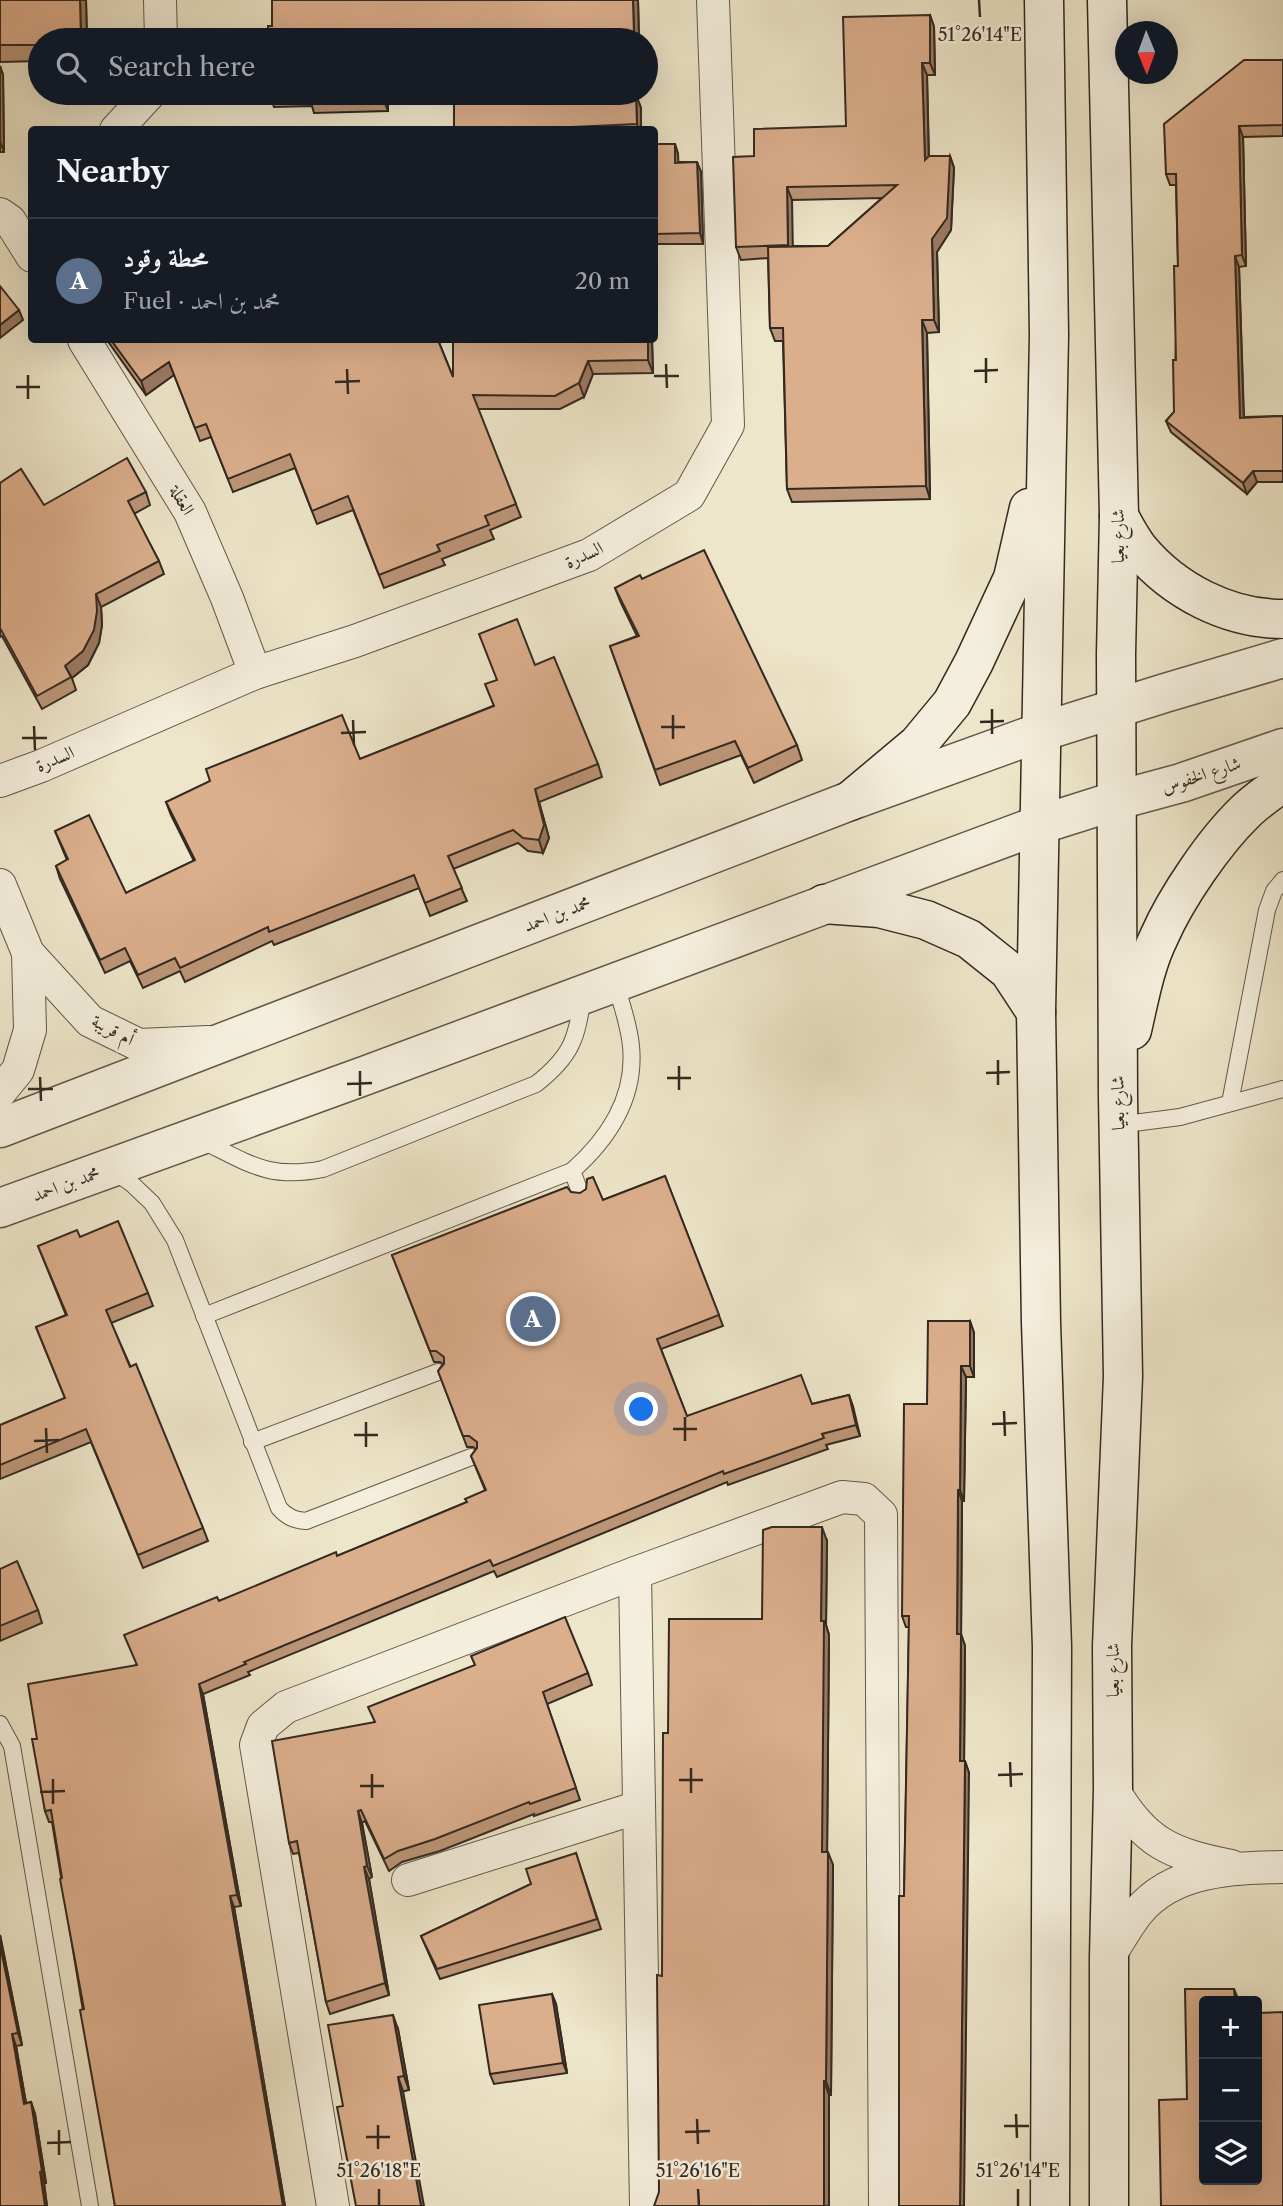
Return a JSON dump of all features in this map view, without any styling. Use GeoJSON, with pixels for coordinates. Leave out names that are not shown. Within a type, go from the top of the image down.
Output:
{"type":"FeatureCollection","features":[{"type":"Feature","properties":{"kind":"main road"},"geometry":{"type":"LineString","coordinates":[[1044,0],[1049,335],[1036,1012],[1041,1323],[1052,1647],[1050,2206]]}},
{"type":"Feature","properties":{"kind":"main road","name":"شارع بعيا"},"geometry":{"type":"LineString","coordinates":[[1107,0],[1119,516],[1116,654],[1118,1111],[1123,1376],[1112,1646],[1109,2206]]}},
{"type":"Feature","properties":{"kind":"main road"},"geometry":{"type":"LineString","coordinates":[[850,801],[918,744],[952,703],[975,662],[1013,578],[1046,430]]}},
{"type":"Feature","properties":{"kind":"main road"},"geometry":{"type":"LineString","coordinates":[[1119,516],[1139,548],[1165,576],[1196,597],[1232,612],[1283,619]]}},
{"type":"Feature","properties":{"kind":"main road"},"geometry":{"type":"LineString","coordinates":[[1118,707],[1283,659]]}},
{"type":"Feature","properties":{"kind":"main road","name":"محمد بن احمد"},"geometry":{"type":"LineString","coordinates":[[0,1128],[850,801],[1118,707]]}},
{"type":"Feature","properties":{"kind":"main road","name":"شارع الخفوس"},"geometry":{"type":"LineString","coordinates":[[1118,800],[1181,783],[1283,748]]}},
{"type":"Feature","properties":{"kind":"main road"},"geometry":{"type":"LineString","coordinates":[[1118,1111],[1141,993],[1158,937],[1212,851],[1245,812],[1283,782]]}},
{"type":"Feature","properties":{"kind":"main road","name":"محمد بن احمد"},"geometry":{"type":"LineString","coordinates":[[0,1208],[1039,825],[1118,800]]}},
{"type":"Feature","properties":{"kind":"main road"},"geometry":{"type":"LineString","coordinates":[[824,904],[879,908],[926,920],[969,939],[1009,971],[1036,1012]]}},
{"type":"Feature","properties":{"kind":"street"},"geometry":{"type":"LineString","coordinates":[[160,0],[161,28]]}},
{"type":"Feature","properties":{"kind":"street","name":"السدرة"},"geometry":{"type":"LineString","coordinates":[[0,781],[41,766],[255,673],[355,641],[589,555],[689,495],[728,425],[713,0]]}},
{"type":"Feature","properties":{"kind":"street"},"geometry":{"type":"LineString","coordinates":[[120,126],[139,105]]}},
{"type":"Feature","properties":{"kind":"street"},"geometry":{"type":"LineString","coordinates":[[14,214],[28,247]]}},
{"type":"Feature","properties":{"kind":"street","name":"العقلة"},"geometry":{"type":"LineString","coordinates":[[86,343],[190,512],[227,598],[255,673]]}},
{"type":"Feature","properties":{"kind":"street","name":"أم قريبة"},"geometry":{"type":"LineString","coordinates":[[0,885],[28,953],[90,1020],[139,1045],[226,1041]]}},
{"type":"Feature","properties":{"kind":"street","name":"أم قريبة"},"geometry":{"type":"LineString","coordinates":[[0,1092],[18,1070],[30,1030],[28,953]]}},
{"type":"Feature","properties":{"kind":"street"},"geometry":{"type":"LineString","coordinates":[[333,2206],[257,1745],[263,1726],[286,1707],[842,1497],[864,1499],[881,1515],[885,2206]]}},
{"type":"Feature","properties":{"kind":"street"},"geometry":{"type":"LineString","coordinates":[[635,1573],[646,2206]]}},
{"type":"Feature","properties":{"kind":"street"},"geometry":{"type":"LineString","coordinates":[[1113,1789],[1126,1812],[1144,1832],[1167,1848],[1215,1863],[1243,1868]]}},
{"type":"Feature","properties":{"kind":"street"},"geometry":{"type":"LineString","coordinates":[[408,1880],[639,1807]]}},
{"type":"Feature","properties":{"kind":"street"},"geometry":{"type":"LineString","coordinates":[[1109,1957],[1139,1910],[1161,1892],[1185,1879],[1213,1871],[1283,1867]]}},
{"type":"Feature","properties":{"kind":"lane"},"geometry":{"type":"LineString","coordinates":[[1230,1103],[1267,909],[1274,891],[1283,880]]}},
{"type":"Feature","properties":{"kind":"lane"},"geometry":{"type":"LineString","coordinates":[[196,1137],[259,1169],[290,1174],[323,1169],[536,1083],[563,1060],[599,988],[628,1026],[632,1049],[626,1096],[605,1137],[572,1171],[204,1316]]}},
{"type":"Feature","properties":{"kind":"lane"},"geometry":{"type":"LineString","coordinates":[[1118,1111],[1180,1116],[1283,1090]]}},
{"type":"Feature","properties":{"kind":"lane"},"geometry":{"type":"LineString","coordinates":[[110,1168],[152,1203],[175,1240],[279,1508],[295,1520],[306,1521],[471,1457]]}},
{"type":"Feature","properties":{"kind":"lane"},"geometry":{"type":"LineString","coordinates":[[572,1171],[581,1194]]}},
{"type":"Feature","properties":{"kind":"lane"},"geometry":{"type":"LineString","coordinates":[[252,1442],[438,1372]]}},
{"type":"Feature","properties":{"kind":"lane"},"geometry":{"type":"LineString","coordinates":[[0,1724],[12,1746],[90,2206]]}},
{"type":"Feature","properties":{"kind":"building"},"geometry":{"type":"Polygon","coordinates":[[[0,0],[80,0],[81,28],[28,28],[28,45],[0,45],[0,0]]]}},
{"type":"Feature","properties":{"kind":"building"},"geometry":{"type":"Polygon","coordinates":[[[272,0],[633,0],[634,28],[268,28],[272,26],[272,0]]]}},
{"type":"Feature","properties":{"kind":"building"},"geometry":{"type":"Polygon","coordinates":[[[930,15],[930,63],[922,63],[925,160],[929,156],[950,156],[947,218],[932,239],[934,320],[922,320],[926,486],[787,489],[783,328],[770,328],[768,247],[828,246],[897,185],[787,187],[788,245],[736,247],[733,157],[754,156],[754,129],[846,126],[843,17],[930,15]]]}},
{"type":"Feature","properties":{"kind":"building"},"geometry":{"type":"Polygon","coordinates":[[[1244,60],[1283,60],[1283,125],[1239,126],[1242,255],[1235,256],[1240,418],[1283,416],[1283,471],[1253,471],[1243,483],[1166,421],[1174,412],[1174,266],[1178,266],[1176,174],[1166,174],[1164,124],[1244,60]]]}},
{"type":"Feature","properties":{"kind":"building"},"geometry":{"type":"Polygon","coordinates":[[[454,105],[636,105],[637,124],[454,126],[454,105]]]}},
{"type":"Feature","properties":{"kind":"building"},"geometry":{"type":"Polygon","coordinates":[[[658,144],[675,144],[675,163],[697,162],[700,233],[658,234],[658,144]]]}},
{"type":"Feature","properties":{"kind":"building"},"geometry":{"type":"Polygon","coordinates":[[[0,286],[19,310],[0,325],[0,286]]]}},
{"type":"Feature","properties":{"kind":"building"},"geometry":{"type":"Polygon","coordinates":[[[113,343],[439,343],[453,377],[453,343],[648,343],[648,360],[588,361],[579,383],[555,396],[473,395],[516,504],[485,516],[489,525],[437,545],[440,551],[379,575],[348,496],[312,511],[290,454],[228,479],[206,424],[195,428],[169,362],[141,381],[113,343]]]}},
{"type":"Feature","properties":{"kind":"building"},"geometry":{"type":"Polygon","coordinates":[[[127,458],[146,492],[128,501],[159,561],[96,594],[94,630],[83,651],[65,666],[71,677],[37,696],[0,628],[0,483],[21,469],[44,505],[127,458]]]}},
{"type":"Feature","properties":{"kind":"building"},"geometry":{"type":"Polygon","coordinates":[[[704,550],[797,745],[748,768],[735,741],[655,770],[610,646],[639,636],[615,588],[640,575],[642,579],[704,550]]]}},
{"type":"Feature","properties":{"kind":"building"},"geometry":{"type":"Polygon","coordinates":[[[517,619],[535,665],[554,657],[598,764],[535,789],[544,825],[539,840],[523,838],[513,830],[448,856],[462,888],[425,903],[414,875],[269,932],[268,927],[180,968],[175,958],[138,975],[125,948],[100,960],[56,866],[68,859],[55,831],[89,815],[126,893],[195,860],[166,802],[210,781],[206,769],[342,715],[360,759],[494,706],[485,684],[497,680],[479,634],[517,619]]]}},
{"type":"Feature","properties":{"kind":"building"},"geometry":{"type":"Polygon","coordinates":[[[665,1176],[719,1315],[657,1339],[687,1416],[801,1375],[812,1404],[849,1395],[856,1425],[822,1434],[824,1438],[724,1474],[723,1471],[493,1566],[490,1560],[244,1662],[246,1664],[199,1684],[237,1895],[230,1896],[283,2206],[115,2206],[80,2010],[84,2009],[60,1879],[62,1878],[51,1810],[45,1811],[32,1739],[37,1739],[28,1684],[137,1665],[124,1635],[217,1597],[219,1601],[336,1552],[337,1556],[467,1502],[465,1499],[486,1490],[471,1456],[477,1448],[477,1442],[469,1436],[463,1436],[438,1371],[444,1364],[444,1357],[436,1351],[430,1351],[392,1255],[567,1187],[571,1192],[580,1193],[586,1189],[587,1179],[593,1177],[603,1200],[665,1176]]]}},
{"type":"Feature","properties":{"kind":"building"},"geometry":{"type":"Polygon","coordinates":[[[118,1221],[148,1293],[106,1310],[130,1367],[136,1364],[203,1528],[138,1555],[86,1429],[0,1465],[0,1425],[65,1398],[36,1327],[67,1315],[38,1246],[77,1230],[80,1237],[118,1221]]]}},
{"type":"Feature","properties":{"kind":"building"},"geometry":{"type":"Polygon","coordinates":[[[928,1321],[970,1321],[970,1366],[961,1366],[958,1490],[960,1761],[965,1761],[960,2206],[899,2206],[899,1896],[904,1896],[909,1616],[902,1616],[904,1404],[927,1404],[928,1321]]]}},
{"type":"Feature","properties":{"kind":"building"},"geometry":{"type":"Polygon","coordinates":[[[772,1527],[822,1527],[822,1852],[828,1852],[824,2206],[654,2206],[659,2192],[657,1975],[662,1976],[663,1733],[668,1733],[669,1619],[762,1619],[763,1530],[772,1527]]]}},
{"type":"Feature","properties":{"kind":"building"},"geometry":{"type":"Polygon","coordinates":[[[17,1561],[38,1610],[0,1626],[0,1569],[17,1561]]]}},
{"type":"Feature","properties":{"kind":"building"},"geometry":{"type":"Polygon","coordinates":[[[565,1617],[588,1673],[543,1692],[576,1788],[530,1804],[529,1802],[398,1851],[384,1859],[361,1810],[358,1811],[367,1866],[364,1867],[385,1983],[326,2002],[297,1841],[289,1843],[272,1741],[375,1722],[368,1707],[475,1665],[471,1656],[565,1617]]]}},
{"type":"Feature","properties":{"kind":"building"},"geometry":{"type":"Polygon","coordinates":[[[576,1853],[597,1919],[437,1969],[421,1936],[531,1884],[526,1869],[576,1853]]]}},
{"type":"Feature","properties":{"kind":"building"},"geometry":{"type":"Polygon","coordinates":[[[0,1945],[18,2033],[12,2034],[24,2104],[31,2102],[45,2206],[0,2206],[0,1945]]]}},
{"type":"Feature","properties":{"kind":"building"},"geometry":{"type":"Polygon","coordinates":[[[1185,1989],[1234,1989],[1235,1996],[1199,1996],[1199,2185],[1262,2185],[1262,2013],[1283,2012],[1283,2206],[1161,2206],[1159,2100],[1187,2099],[1185,1989]]]}},
{"type":"Feature","properties":{"kind":"building"},"geometry":{"type":"Polygon","coordinates":[[[552,1994],[563,2063],[490,2074],[479,2005],[552,1994]]]}},
{"type":"Feature","properties":{"kind":"building"},"geometry":{"type":"Polygon","coordinates":[[[393,2015],[404,2076],[398,2077],[421,2206],[356,2206],[337,2107],[343,2106],[328,2025],[393,2015]]]}},
{"type":"Feature","properties":{"kind":"place","name":"محطة وقود"},"geometry":{"type":"Point","coordinates":[533,1319]}}]}
